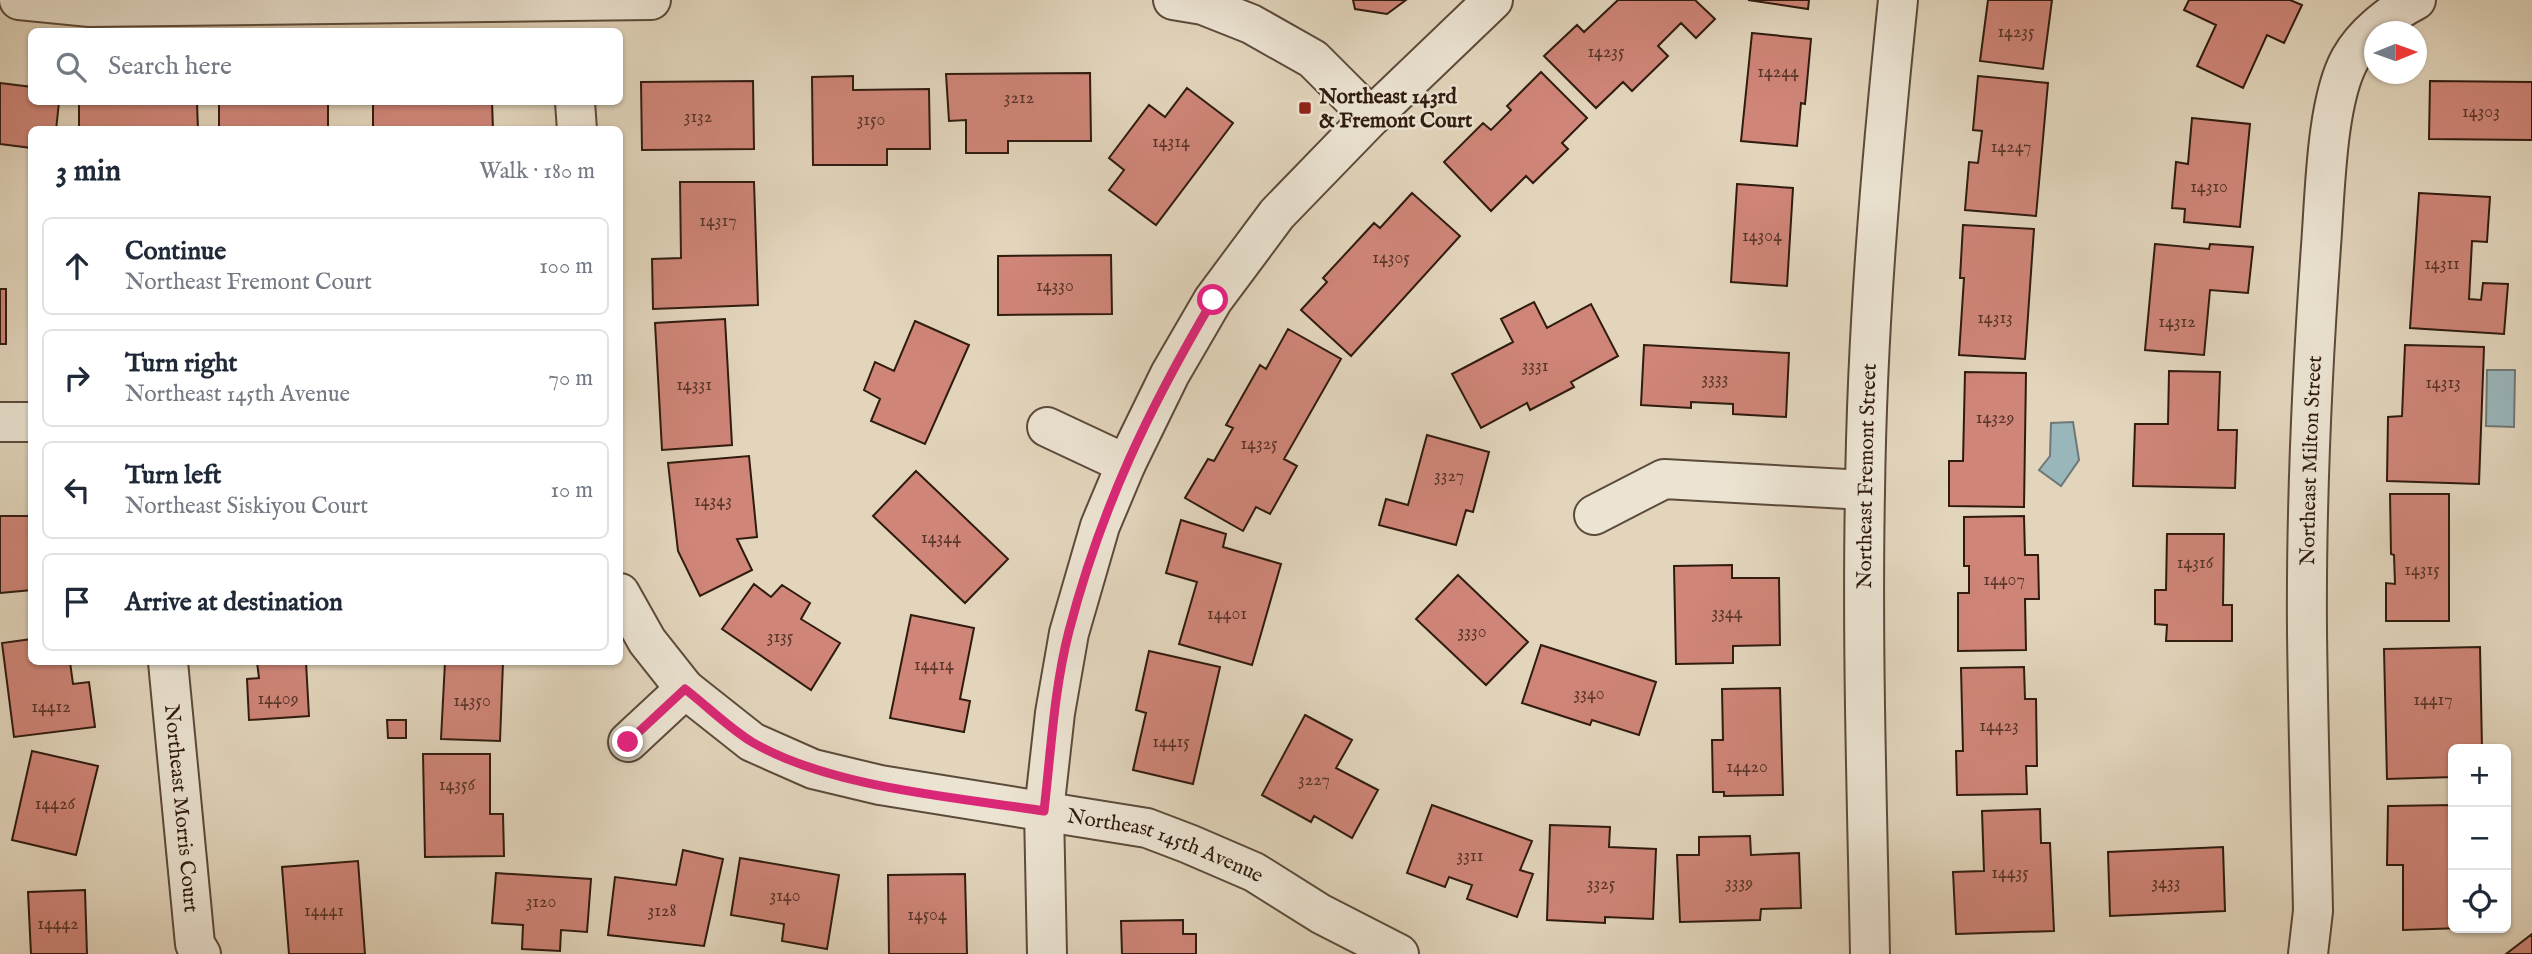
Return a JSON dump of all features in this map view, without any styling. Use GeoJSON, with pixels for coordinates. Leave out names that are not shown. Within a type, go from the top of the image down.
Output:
{"type":"FeatureCollection","features":[{"type":"Feature","properties":{"kind":"street"},"geometry":{"type":"LineString","coordinates":[[19,0],[90,7],[651,0]]}},
{"type":"Feature","properties":{"kind":"street"},"geometry":{"type":"LineString","coordinates":[[1173,0],[1203,5],[1251,23],[1313,59],[1371,117]]}},
{"type":"Feature","properties":{"kind":"street"},"geometry":{"type":"LineString","coordinates":[[1047,954],[1044,811],[1055,713],[1069,633],[1100,526],[1126,464],[1170,373],[1213,300],[1277,214],[1371,117],[1493,0]]}},
{"type":"Feature","properties":{"kind":"street","name":"Northeast Fremont Street"},"geometry":{"type":"LineString","coordinates":[[1870,954],[1863,631],[1865,490],[1874,270],[1898,0]]}},
{"type":"Feature","properties":{"kind":"street","name":"Northeast Milton Street"},"geometry":{"type":"LineString","coordinates":[[2308,954],[2313,911],[2307,629],[2309,485],[2315,331],[2335,97],[2350,60],[2370,33],[2403,6],[2416,0]]}},
{"type":"Feature","properties":{"kind":"street"},"geometry":{"type":"LineString","coordinates":[[571,1],[572,28]]}},
{"type":"Feature","properties":{"kind":"street"},"geometry":{"type":"LineString","coordinates":[[575,105],[577,126]]}},
{"type":"Feature","properties":{"kind":"street"},"geometry":{"type":"LineString","coordinates":[[0,422],[28,422]]}},
{"type":"Feature","properties":{"kind":"street"},"geometry":{"type":"LineString","coordinates":[[1047,427],[1126,464]]}},
{"type":"Feature","properties":{"kind":"street"},"geometry":{"type":"LineString","coordinates":[[1594,515],[1664,479],[1865,490]]}},
{"type":"Feature","properties":{"kind":"street","name":"Northeast 145th Avenue"},"geometry":{"type":"LineString","coordinates":[[623,598],[647,641],[685,689],[752,742],[813,769],[880,785],[1147,828],[1254,872],[1321,914],[1399,954]]}},
{"type":"Feature","properties":{"kind":"street","name":"Northeast Morris Court"},"geometry":{"type":"LineString","coordinates":[[168,665],[195,944],[201,954]]}},
{"type":"Feature","properties":{"kind":"street"},"geometry":{"type":"LineString","coordinates":[[628,742],[685,689]]}},
{"type":"Feature","properties":{"kind":"water"},"geometry":{"type":"Polygon","coordinates":[[[2487,370],[2515,370],[2514,427],[2486,426],[2487,370]]]}},
{"type":"Feature","properties":{"kind":"water"},"geometry":{"type":"Polygon","coordinates":[[[2073,422],[2079,460],[2061,486],[2039,470],[2050,456],[2051,423],[2073,422]]]}},
{"type":"Feature","properties":{"kind":"building"},"geometry":{"type":"Polygon","coordinates":[[[1353,0],[1406,0],[1387,14],[1355,9],[1353,0]]]}},
{"type":"Feature","properties":{"kind":"building"},"geometry":{"type":"Polygon","coordinates":[[[1618,0],[1695,0],[1715,19],[1696,38],[1681,23],[1658,46],[1668,56],[1632,91],[1623,82],[1596,108],[1544,56],[1577,25],[1584,32],[1618,0]]]}},
{"type":"Feature","properties":{"kind":"building"},"geometry":{"type":"Polygon","coordinates":[[[1748,0],[1809,0],[1808,9],[1748,0]]]}},
{"type":"Feature","properties":{"kind":"building"},"geometry":{"type":"Polygon","coordinates":[[[1988,0],[2052,0],[2043,69],[1980,61],[1988,0]]]}},
{"type":"Feature","properties":{"kind":"building"},"geometry":{"type":"Polygon","coordinates":[[[2189,0],[2290,0],[2302,5],[2284,43],[2267,35],[2243,88],[2197,66],[2216,25],[2184,10],[2189,0]]]}},
{"type":"Feature","properties":{"kind":"building"},"geometry":{"type":"Polygon","coordinates":[[[1752,33],[1811,39],[1805,104],[1801,103],[1797,146],[1741,141],[1752,33]]]}},
{"type":"Feature","properties":{"kind":"building"},"geometry":{"type":"Polygon","coordinates":[[[1541,72],[1587,118],[1562,143],[1568,149],[1533,183],[1526,176],[1491,211],[1444,162],[1483,123],[1491,130],[1511,110],[1507,106],[1541,72]]]}},
{"type":"Feature","properties":{"kind":"building"},"geometry":{"type":"Polygon","coordinates":[[[1090,73],[1091,141],[1008,141],[1008,153],[966,153],[966,120],[949,121],[946,74],[1090,73]]]}},
{"type":"Feature","properties":{"kind":"building"},"geometry":{"type":"Polygon","coordinates":[[[853,76],[853,90],[929,89],[930,149],[887,149],[887,165],[813,165],[812,77],[853,76]]]}},
{"type":"Feature","properties":{"kind":"building"},"geometry":{"type":"Polygon","coordinates":[[[1978,76],[2048,83],[2036,216],[1965,210],[1969,162],[1978,163],[1982,131],[1973,130],[1978,76]]]}},
{"type":"Feature","properties":{"kind":"building"},"geometry":{"type":"Polygon","coordinates":[[[753,81],[754,149],[642,150],[641,82],[753,81]]]}},
{"type":"Feature","properties":{"kind":"building"},"geometry":{"type":"Polygon","coordinates":[[[2430,81],[2532,82],[2532,140],[2429,139],[2430,81]]]}},
{"type":"Feature","properties":{"kind":"building"},"geometry":{"type":"Polygon","coordinates":[[[0,83],[28,86],[28,105],[59,105],[56,126],[28,126],[28,148],[0,144],[0,83]]]}},
{"type":"Feature","properties":{"kind":"building"},"geometry":{"type":"Polygon","coordinates":[[[1187,88],[1233,123],[1156,225],[1109,190],[1124,170],[1109,158],[1149,105],[1165,117],[1187,88]]]}},
{"type":"Feature","properties":{"kind":"building"},"geometry":{"type":"Polygon","coordinates":[[[79,105],[197,105],[198,126],[79,126],[79,105]]]}},
{"type":"Feature","properties":{"kind":"building"},"geometry":{"type":"Polygon","coordinates":[[[219,105],[328,105],[328,126],[219,126],[219,105]]]}},
{"type":"Feature","properties":{"kind":"building"},"geometry":{"type":"Polygon","coordinates":[[[373,105],[492,105],[493,126],[373,126],[373,105]]]}},
{"type":"Feature","properties":{"kind":"building"},"geometry":{"type":"Polygon","coordinates":[[[2192,118],[2250,124],[2240,227],[2184,222],[2185,209],[2172,208],[2176,162],[2188,164],[2192,118]]]}},
{"type":"Feature","properties":{"kind":"building"},"geometry":{"type":"Polygon","coordinates":[[[680,182],[754,182],[758,305],[653,309],[652,259],[681,258],[680,182]]]}},
{"type":"Feature","properties":{"kind":"building"},"geometry":{"type":"Polygon","coordinates":[[[1737,184],[1793,188],[1787,286],[1731,282],[1737,184]]]}},
{"type":"Feature","properties":{"kind":"building"},"geometry":{"type":"Polygon","coordinates":[[[1412,193],[1460,236],[1351,356],[1301,310],[1327,282],[1323,278],[1374,223],[1380,228],[1412,193]]]}},
{"type":"Feature","properties":{"kind":"building"},"geometry":{"type":"Polygon","coordinates":[[[2419,193],[2490,197],[2487,242],[2472,241],[2469,299],[2481,300],[2483,283],[2508,284],[2504,334],[2410,328],[2419,193]]]}},
{"type":"Feature","properties":{"kind":"building"},"geometry":{"type":"Polygon","coordinates":[[[1963,225],[2034,229],[2025,359],[1959,355],[1964,278],[1960,278],[1963,225]]]}},
{"type":"Feature","properties":{"kind":"building"},"geometry":{"type":"Polygon","coordinates":[[[2155,244],[2209,249],[2210,244],[2253,247],[2248,293],[2210,290],[2204,355],[2145,350],[2155,244]]]}},
{"type":"Feature","properties":{"kind":"building"},"geometry":{"type":"Polygon","coordinates":[[[1111,255],[1112,314],[998,315],[998,256],[1111,255]]]}},
{"type":"Feature","properties":{"kind":"building"},"geometry":{"type":"Polygon","coordinates":[[[0,289],[6,289],[6,344],[0,344],[0,289]]]}},
{"type":"Feature","properties":{"kind":"building"},"geometry":{"type":"Polygon","coordinates":[[[1534,302],[1547,328],[1591,304],[1618,356],[1571,382],[1574,387],[1530,410],[1527,403],[1481,428],[1452,374],[1513,342],[1501,319],[1534,302]]]}},
{"type":"Feature","properties":{"kind":"building"},"geometry":{"type":"Polygon","coordinates":[[[725,319],[732,445],[662,450],[655,323],[725,319]]]}},
{"type":"Feature","properties":{"kind":"building"},"geometry":{"type":"Polygon","coordinates":[[[915,321],[969,345],[925,444],[871,421],[880,399],[864,390],[875,362],[894,371],[915,321]]]}},
{"type":"Feature","properties":{"kind":"building"},"geometry":{"type":"Polygon","coordinates":[[[1288,329],[1341,359],[1284,459],[1297,466],[1270,514],[1256,507],[1243,531],[1185,498],[1208,459],[1214,461],[1233,428],[1226,425],[1260,365],[1266,369],[1288,329]]]}},
{"type":"Feature","properties":{"kind":"building"},"geometry":{"type":"Polygon","coordinates":[[[1644,345],[1789,353],[1786,417],[1733,414],[1733,404],[1691,402],[1691,408],[1641,405],[1644,345]]]}},
{"type":"Feature","properties":{"kind":"building"},"geometry":{"type":"Polygon","coordinates":[[[2405,345],[2484,347],[2479,484],[2387,481],[2388,417],[2402,416],[2405,345]]]}},
{"type":"Feature","properties":{"kind":"building"},"geometry":{"type":"Polygon","coordinates":[[[2169,371],[2220,372],[2218,430],[2237,430],[2235,488],[2133,486],[2135,424],[2168,424],[2169,371]]]}},
{"type":"Feature","properties":{"kind":"building"},"geometry":{"type":"Polygon","coordinates":[[[1965,372],[2026,373],[2024,507],[1949,506],[1949,461],[1963,461],[1965,372]]]}},
{"type":"Feature","properties":{"kind":"building"},"geometry":{"type":"Polygon","coordinates":[[[1427,435],[1489,452],[1473,512],[1466,510],[1456,545],[1379,525],[1386,499],[1408,505],[1427,435]]]}},
{"type":"Feature","properties":{"kind":"building"},"geometry":{"type":"Polygon","coordinates":[[[749,456],[757,537],[737,539],[752,570],[700,596],[678,551],[668,463],[749,456]]]}},
{"type":"Feature","properties":{"kind":"building"},"geometry":{"type":"Polygon","coordinates":[[[916,471],[1008,559],[965,603],[873,516],[916,471]]]}},
{"type":"Feature","properties":{"kind":"building"},"geometry":{"type":"Polygon","coordinates":[[[2390,494],[2449,494],[2449,621],[2386,621],[2386,583],[2395,584],[2394,555],[2391,554],[2390,494]]]}},
{"type":"Feature","properties":{"kind":"building"},"geometry":{"type":"Polygon","coordinates":[[[0,516],[28,516],[28,590],[0,593],[0,516]]]}},
{"type":"Feature","properties":{"kind":"building"},"geometry":{"type":"Polygon","coordinates":[[[2024,516],[2025,555],[2038,555],[2039,599],[2025,599],[2026,650],[1958,651],[1958,593],[1969,593],[1969,566],[1964,566],[1964,517],[2024,516]]]}},
{"type":"Feature","properties":{"kind":"building"},"geometry":{"type":"Polygon","coordinates":[[[1181,520],[1226,534],[1223,547],[1281,564],[1252,665],[1179,644],[1197,582],[1166,573],[1181,520]]]}},
{"type":"Feature","properties":{"kind":"building"},"geometry":{"type":"Polygon","coordinates":[[[2167,534],[2224,534],[2223,605],[2232,605],[2232,641],[2166,641],[2167,625],[2155,624],[2155,590],[2166,590],[2167,534]]]}},
{"type":"Feature","properties":{"kind":"building"},"geometry":{"type":"Polygon","coordinates":[[[1732,565],[1732,578],[1779,578],[1780,645],[1733,646],[1733,663],[1676,664],[1674,566],[1732,565]]]}},
{"type":"Feature","properties":{"kind":"building"},"geometry":{"type":"Polygon","coordinates":[[[1458,575],[1528,642],[1486,685],[1416,619],[1458,575]]]}},
{"type":"Feature","properties":{"kind":"building"},"geometry":{"type":"Polygon","coordinates":[[[754,584],[771,597],[782,585],[810,603],[801,619],[840,643],[811,690],[722,629],[754,584]]]}},
{"type":"Feature","properties":{"kind":"building"},"geometry":{"type":"Polygon","coordinates":[[[911,615],[974,628],[960,699],[970,701],[964,732],[890,718],[911,615]]]}},
{"type":"Feature","properties":{"kind":"building"},"geometry":{"type":"Polygon","coordinates":[[[28,640],[28,665],[70,665],[73,684],[89,682],[95,727],[14,737],[2,643],[28,640]]]}},
{"type":"Feature","properties":{"kind":"building"},"geometry":{"type":"Polygon","coordinates":[[[1541,645],[1656,682],[1639,735],[1592,720],[1590,725],[1522,703],[1541,645]]]}},
{"type":"Feature","properties":{"kind":"building"},"geometry":{"type":"Polygon","coordinates":[[[2480,647],[2482,744],[2448,744],[2448,777],[2387,779],[2384,649],[2480,647]]]}},
{"type":"Feature","properties":{"kind":"building"},"geometry":{"type":"Polygon","coordinates":[[[1149,651],[1220,667],[1193,784],[1133,770],[1146,713],[1136,710],[1149,651]]]}},
{"type":"Feature","properties":{"kind":"building"},"geometry":{"type":"Polygon","coordinates":[[[257,665],[306,665],[309,716],[249,720],[247,679],[259,678],[257,665]]]}},
{"type":"Feature","properties":{"kind":"building"},"geometry":{"type":"Polygon","coordinates":[[[445,665],[503,665],[500,741],[441,739],[445,665]]]}},
{"type":"Feature","properties":{"kind":"building"},"geometry":{"type":"Polygon","coordinates":[[[2024,667],[2025,699],[2036,699],[2037,766],[2026,766],[2027,794],[1957,795],[1956,751],[1963,751],[1961,668],[2024,667]]]}},
{"type":"Feature","properties":{"kind":"building"},"geometry":{"type":"Polygon","coordinates":[[[1780,688],[1783,795],[1724,796],[1724,792],[1713,792],[1712,740],[1723,740],[1722,689],[1780,688]]]}},
{"type":"Feature","properties":{"kind":"building"},"geometry":{"type":"Polygon","coordinates":[[[1305,715],[1352,740],[1336,768],[1378,790],[1352,838],[1314,816],[1311,822],[1262,795],[1305,715]]]}},
{"type":"Feature","properties":{"kind":"building"},"geometry":{"type":"Polygon","coordinates":[[[387,720],[406,720],[406,738],[388,738],[387,720]]]}},
{"type":"Feature","properties":{"kind":"building"},"geometry":{"type":"Polygon","coordinates":[[[32,751],[98,766],[76,855],[12,840],[32,751]]]}},
{"type":"Feature","properties":{"kind":"building"},"geometry":{"type":"Polygon","coordinates":[[[423,754],[490,754],[490,814],[503,814],[504,856],[425,857],[423,754]]]}},
{"type":"Feature","properties":{"kind":"building"},"geometry":{"type":"Polygon","coordinates":[[[1432,805],[1532,841],[1520,870],[1533,874],[1517,917],[1467,899],[1472,885],[1449,877],[1445,887],[1407,873],[1432,805]]]}},
{"type":"Feature","properties":{"kind":"building"},"geometry":{"type":"Polygon","coordinates":[[[2448,805],[2448,928],[2403,930],[2403,865],[2387,865],[2388,806],[2448,805]]]}},
{"type":"Feature","properties":{"kind":"building"},"geometry":{"type":"Polygon","coordinates":[[[2040,809],[2041,843],[2050,843],[2054,931],[1956,934],[1953,872],[1984,871],[1982,811],[2040,809]]]}},
{"type":"Feature","properties":{"kind":"building"},"geometry":{"type":"Polygon","coordinates":[[[1550,825],[1610,827],[1609,847],[1656,849],[1653,919],[1605,917],[1605,923],[1547,920],[1550,825]]]}},
{"type":"Feature","properties":{"kind":"building"},"geometry":{"type":"Polygon","coordinates":[[[1750,836],[1751,855],[1799,853],[1801,908],[1761,909],[1760,920],[1680,922],[1677,855],[1699,855],[1699,837],[1750,836]]]}},
{"type":"Feature","properties":{"kind":"building"},"geometry":{"type":"Polygon","coordinates":[[[2223,847],[2225,911],[2110,916],[2108,852],[2223,847]]]}},
{"type":"Feature","properties":{"kind":"building"},"geometry":{"type":"Polygon","coordinates":[[[683,850],[723,859],[704,946],[608,935],[615,877],[676,885],[683,850]]]}},
{"type":"Feature","properties":{"kind":"building"},"geometry":{"type":"Polygon","coordinates":[[[740,858],[839,875],[827,949],[782,941],[784,924],[731,915],[740,858]]]}},
{"type":"Feature","properties":{"kind":"building"},"geometry":{"type":"Polygon","coordinates":[[[358,861],[365,954],[289,954],[282,867],[358,861]]]}},
{"type":"Feature","properties":{"kind":"building"},"geometry":{"type":"Polygon","coordinates":[[[496,873],[591,879],[587,932],[561,930],[560,951],[522,949],[523,925],[492,923],[496,873]]]}},
{"type":"Feature","properties":{"kind":"building"},"geometry":{"type":"Polygon","coordinates":[[[965,874],[967,954],[889,954],[888,875],[965,874]]]}},
{"type":"Feature","properties":{"kind":"building"},"geometry":{"type":"Polygon","coordinates":[[[85,890],[87,954],[31,954],[28,892],[85,890]]]}},
{"type":"Feature","properties":{"kind":"building"},"geometry":{"type":"Polygon","coordinates":[[[1183,920],[1183,934],[1196,934],[1196,954],[1122,954],[1121,921],[1183,920]]]}},
{"type":"Feature","properties":{"kind":"building"},"geometry":{"type":"Polygon","coordinates":[[[2532,934],[2532,954],[2506,954],[2532,934]]]}},
{"type":"Feature","properties":{"kind":"place","name":"Northeast 143rd & Fremont Court"},"geometry":{"type":"Point","coordinates":[1305,108]}},
{"type":"Feature","properties":{"kind":"route"},"geometry":{"type":"LineString","coordinates":[[628,742],[685,689],[752,742],[813,769],[880,785],[1044,811],[1055,713],[1069,633],[1100,526],[1126,464],[1170,373],[1213,300]]}}]}
